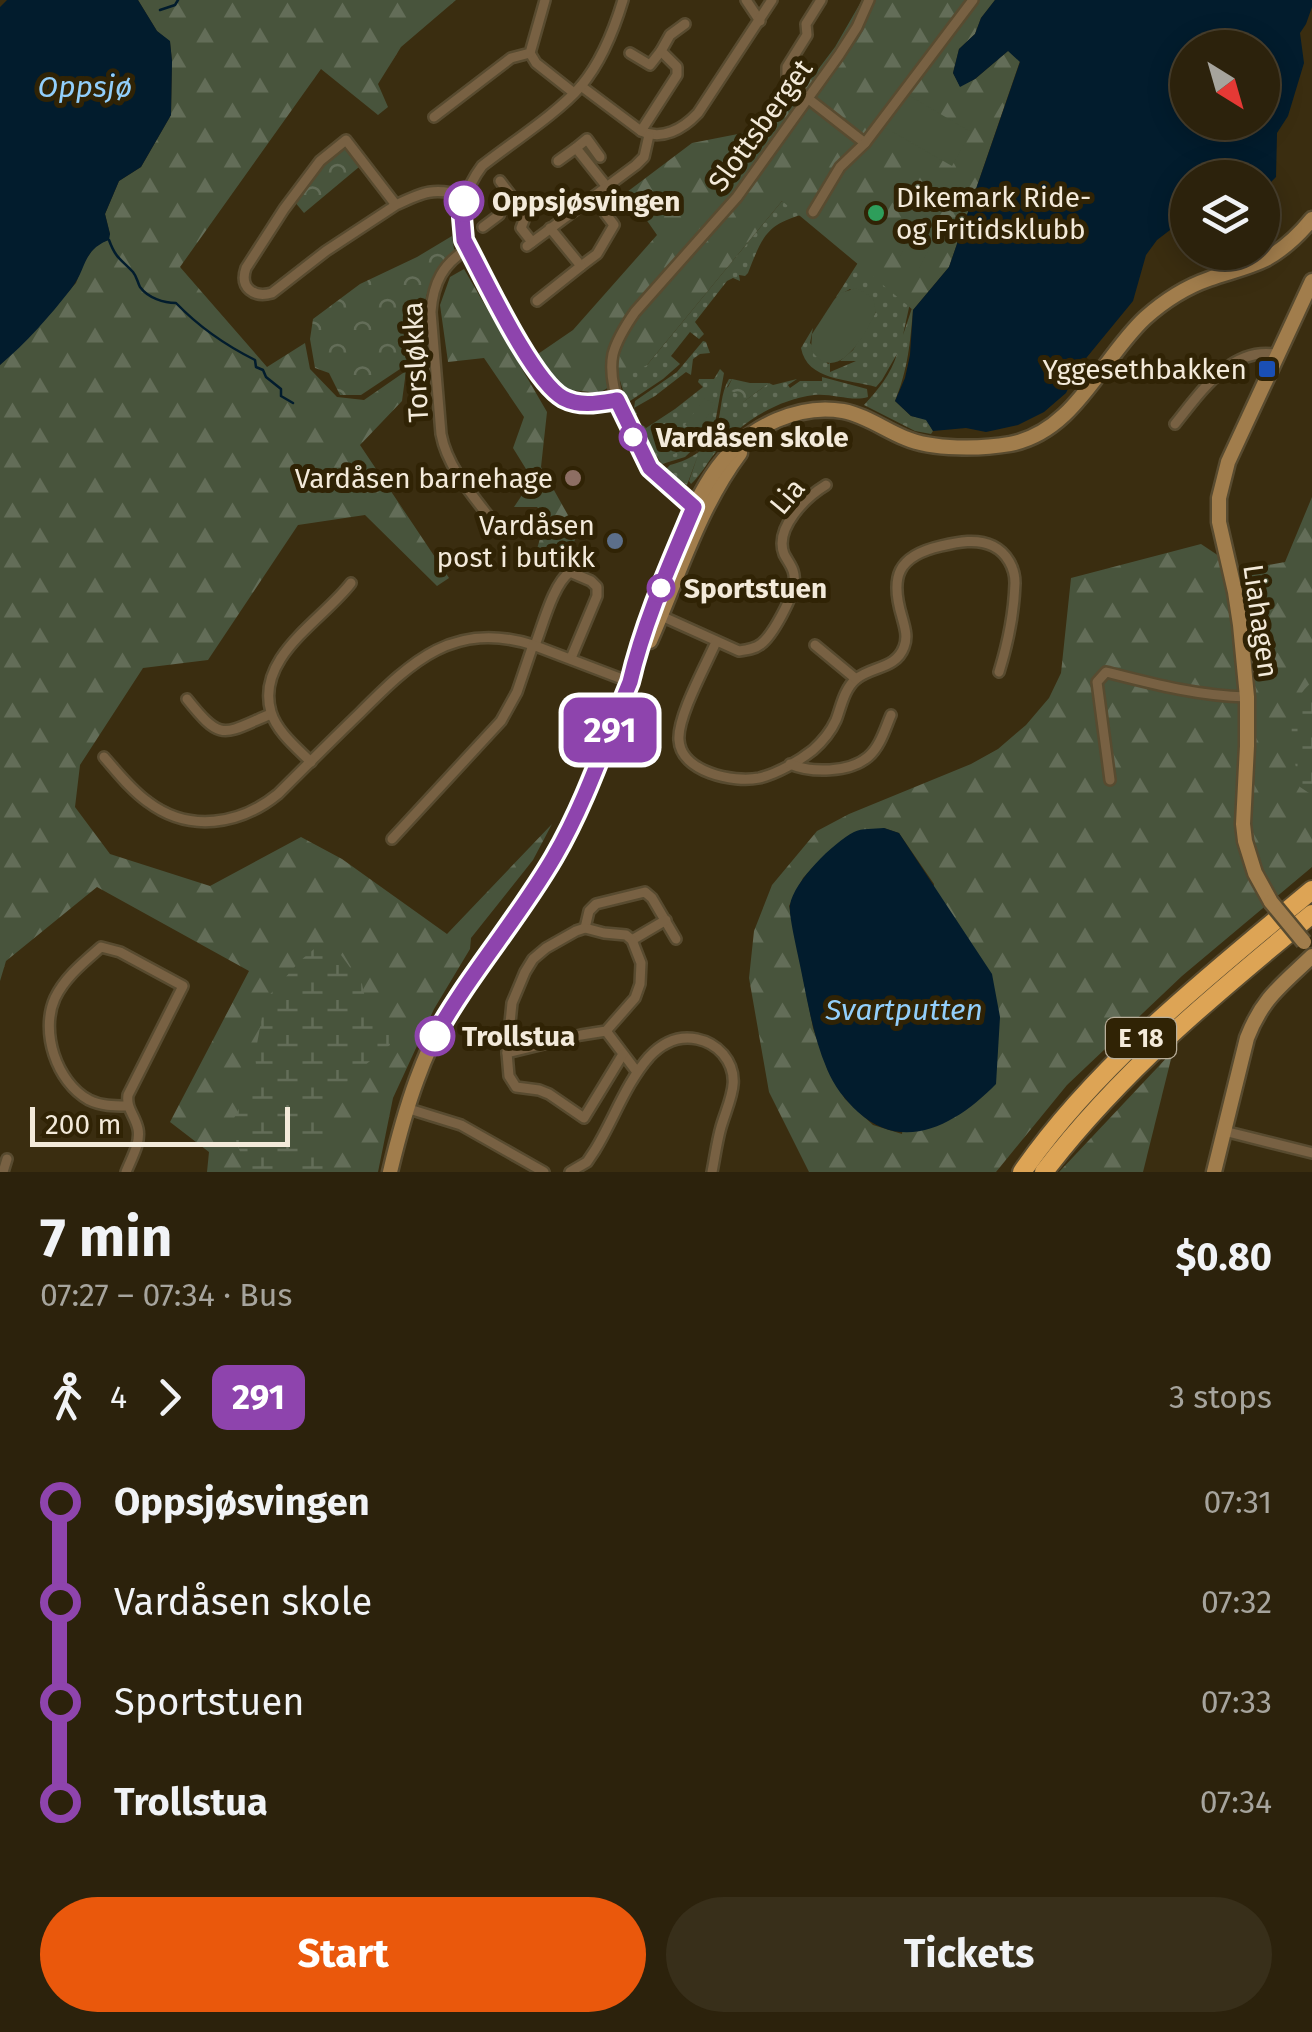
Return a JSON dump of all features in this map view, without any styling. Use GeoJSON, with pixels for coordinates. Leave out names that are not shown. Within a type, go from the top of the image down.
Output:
{"type":"FeatureCollection","features":[{"type":"Feature","properties":{"kind":"highway","name":"E 18"},"geometry":{"type":"LineString","coordinates":[[1022,1172],[1074,1108],[1127,1052],[1312,890]]}},
{"type":"Feature","properties":{"kind":"highway","name":"E 18"},"geometry":{"type":"LineString","coordinates":[[1044,1172],[1138,1064],[1203,1004],[1312,914]]}},
{"type":"Feature","properties":{"kind":"main road"},"geometry":{"type":"LineString","coordinates":[[390,1172],[406,1108],[426,1055],[446,1016],[537,884],[566,834],[700,510],[739,454],[772,422],[795,413],[828,410],[856,414],[922,444],[993,446],[1033,437],[1062,418],[1120,346],[1157,308],[1192,286],[1268,258],[1312,220]]}},
{"type":"Feature","properties":{"kind":"main road","name":"Liahagen"},"geometry":{"type":"LineString","coordinates":[[1309,950],[1271,902],[1255,873],[1245,841],[1246,697],[1238,608],[1219,522],[1219,498],[1228,462],[1312,281]]}},
{"type":"Feature","properties":{"kind":"main road"},"geometry":{"type":"LineString","coordinates":[[1214,1172],[1248,1038],[1260,1008],[1309,950]]}},
{"type":"Feature","properties":{"kind":"street"},"geometry":{"type":"LineString","coordinates":[[545,0],[530,52],[536,63],[645,133],[672,133],[698,114],[772,0]]}},
{"type":"Feature","properties":{"kind":"street"},"geometry":{"type":"LineString","coordinates":[[617,400],[580,404],[565,399],[544,382],[464,240],[462,217],[464,196],[482,166],[577,89],[605,46],[622,0]]}},
{"type":"Feature","properties":{"kind":"street"},"geometry":{"type":"LineString","coordinates":[[746,0],[760,20]]}},
{"type":"Feature","properties":{"kind":"street"},"geometry":{"type":"LineString","coordinates":[[821,0],[787,66],[787,78],[864,144]]}},
{"type":"Feature","properties":{"kind":"street","name":"Slottsberget"},"geometry":{"type":"LineString","coordinates":[[700,510],[650,468],[617,400],[613,354],[628,321],[737,196],[808,99],[857,27],[870,0]]}},
{"type":"Feature","properties":{"kind":"street"},"geometry":{"type":"LineString","coordinates":[[814,212],[830,181],[864,144],[973,0]]}},
{"type":"Feature","properties":{"kind":"street"},"geometry":{"type":"LineString","coordinates":[[630,53],[654,68],[670,35],[684,24]]}},
{"type":"Feature","properties":{"kind":"street"},"geometry":{"type":"LineString","coordinates":[[500,181],[526,215],[521,228],[529,244],[550,228],[599,205],[606,187],[644,157],[645,133],[677,75],[677,68],[661,51]]}},
{"type":"Feature","properties":{"kind":"street"},"geometry":{"type":"LineString","coordinates":[[434,117],[511,58],[530,52]]}},
{"type":"Feature","properties":{"kind":"street"},"geometry":{"type":"LineString","coordinates":[[396,205],[346,140],[320,161],[284,209],[246,268],[242,278],[245,286],[262,296],[272,293],[326,251],[396,205],[425,191],[464,196]]}},
{"type":"Feature","properties":{"kind":"street"},"geometry":{"type":"LineString","coordinates":[[558,161],[587,140],[604,154],[589,164]]}},
{"type":"Feature","properties":{"kind":"street"},"geometry":{"type":"LineString","coordinates":[[576,148],[606,187]]}},
{"type":"Feature","properties":{"kind":"street"},"geometry":{"type":"LineString","coordinates":[[483,227],[499,214],[511,196]]}},
{"type":"Feature","properties":{"kind":"street"},"geometry":{"type":"LineString","coordinates":[[537,301],[596,254],[614,225],[599,205]]}},
{"type":"Feature","properties":{"kind":"street"},"geometry":{"type":"LineString","coordinates":[[550,228],[581,266]]}},
{"type":"Feature","properties":{"kind":"street","name":"Torsløkka"},"geometry":{"type":"LineString","coordinates":[[469,248],[444,268],[432,294],[440,434],[451,464],[500,531]]}},
{"type":"Feature","properties":{"kind":"street"},"geometry":{"type":"LineString","coordinates":[[1175,424],[1222,371],[1256,354],[1278,355]]}},
{"type":"Feature","properties":{"kind":"street","name":"Lia"},"geometry":{"type":"LineString","coordinates":[[656,614],[739,651],[761,644],[772,631],[795,580],[784,553],[784,533],[799,508],[826,485]]}},
{"type":"Feature","properties":{"kind":"street"},"geometry":{"type":"LineString","coordinates":[[716,642],[678,728],[679,746],[697,768],[740,779],[764,777],[813,750],[827,736],[856,678],[898,658],[907,634],[896,592],[898,573],[903,564],[936,546],[971,541],[990,544],[1010,563],[1014,575],[1010,630],[1000,672]]}},
{"type":"Feature","properties":{"kind":"street"},"geometry":{"type":"LineString","coordinates":[[392,839],[502,722],[557,588],[570,572],[597,587],[597,596],[571,658]]}},
{"type":"Feature","properties":{"kind":"street"},"geometry":{"type":"LineString","coordinates":[[311,762],[286,736],[272,714],[270,689],[277,662],[288,647],[351,584]]}},
{"type":"Feature","properties":{"kind":"street"},"geometry":{"type":"LineString","coordinates":[[104,758],[129,786],[160,810],[184,820],[213,822],[244,816],[262,807],[394,678],[419,658],[450,642],[511,638],[630,682]]}},
{"type":"Feature","properties":{"kind":"street"},"geometry":{"type":"LineString","coordinates":[[815,645],[856,678]]}},
{"type":"Feature","properties":{"kind":"street"},"geometry":{"type":"LineString","coordinates":[[1110,780],[1096,682],[1106,672],[1174,689],[1246,697]]}},
{"type":"Feature","properties":{"kind":"street"},"geometry":{"type":"LineString","coordinates":[[187,699],[210,726],[220,731],[272,714]]}},
{"type":"Feature","properties":{"kind":"street"},"geometry":{"type":"LineString","coordinates":[[790,764],[812,769],[856,764],[878,746],[891,715]]}},
{"type":"Feature","properties":{"kind":"street"},"geometry":{"type":"LineString","coordinates":[[585,928],[589,911],[596,904],[645,892],[676,940]]}},
{"type":"Feature","properties":{"kind":"street"},"geometry":{"type":"LineString","coordinates":[[632,940],[666,920]]}},
{"type":"Feature","properties":{"kind":"street"},"geometry":{"type":"LineString","coordinates":[[507,1053],[606,1031],[629,1007],[640,984],[641,964],[632,940],[626,935],[585,928],[546,948],[525,972],[512,1003],[507,1053],[509,1076],[516,1087],[548,1094],[584,1118],[623,1054]]}},
{"type":"Feature","properties":{"kind":"street"},"geometry":{"type":"LineString","coordinates":[[126,1172],[138,1138],[138,1126],[127,1106],[128,1095],[182,986],[120,952],[101,947],[63,982],[48,1021],[49,1036],[58,1065],[73,1087],[88,1100],[127,1106]]}},
{"type":"Feature","properties":{"kind":"street"},"geometry":{"type":"LineString","coordinates":[[606,1031],[638,1072]]}},
{"type":"Feature","properties":{"kind":"street"},"geometry":{"type":"LineString","coordinates":[[570,1172],[587,1162],[638,1072],[660,1046],[675,1038],[690,1038],[716,1046],[732,1069],[732,1097],[720,1129],[712,1172]]}},
{"type":"Feature","properties":{"kind":"street"},"geometry":{"type":"LineString","coordinates":[[406,1108],[461,1126],[531,1170],[544,1172]]}},
{"type":"Feature","properties":{"kind":"street"},"geometry":{"type":"LineString","coordinates":[[1224,1131],[1312,1153]]}},
{"type":"Feature","properties":{"kind":"street"},"geometry":{"type":"LineString","coordinates":[[3,1172],[7,1159]]}},
{"type":"Feature","properties":{"kind":"street"},"geometry":{"type":"LineString","coordinates":[[587,1162],[598,1172]]}},
{"type":"Feature","properties":{"kind":"green space"},"geometry":{"type":"Polygon","coordinates":[[[138,0],[456,0],[401,47],[378,84],[388,107],[378,115],[321,69],[180,267],[267,367],[305,343],[310,369],[337,397],[364,400],[406,371],[402,401],[360,445],[449,578],[437,586],[365,515],[298,525],[208,660],[143,668],[80,765],[75,807],[110,854],[210,886],[301,837],[342,859],[447,934],[552,824],[533,860],[471,938],[470,949],[434,1009],[393,1098],[378,1172],[207,1172],[209,1152],[170,1122],[249,971],[97,887],[6,961],[0,981],[0,365],[76,283],[84,262],[110,234],[105,214],[119,181],[141,167],[171,115],[170,42],[157,31],[138,0]]]}},
{"type":"Feature","properties":{"kind":"green space"},"geometry":{"type":"Polygon","coordinates":[[[862,0],[995,0],[975,34],[959,49],[953,73],[960,86],[975,79],[1009,50],[1020,61],[949,267],[913,310],[782,201],[647,365],[599,393],[562,389],[535,356],[573,330],[657,235],[627,192],[692,143],[743,133],[795,100],[835,47],[862,0]]]}},
{"type":"Feature","properties":{"kind":"green space"},"geometry":{"type":"Polygon","coordinates":[[[908,95],[971,132],[952,166],[884,127],[908,95]]]}},
{"type":"Feature","properties":{"kind":"green space"},"geometry":{"type":"Polygon","coordinates":[[[345,147],[359,167],[304,213],[294,201],[324,163],[345,147]]]}},
{"type":"Feature","properties":{"kind":"green space"},"geometry":{"type":"Polygon","coordinates":[[[782,201],[812,212],[786,220],[769,231],[748,273],[739,275],[740,281],[727,281],[695,322],[704,334],[699,339],[690,332],[671,356],[680,364],[627,403],[616,368],[647,365],[782,201]]]}},
{"type":"Feature","properties":{"kind":"green space"},"geometry":{"type":"Polygon","coordinates":[[[922,214],[943,223],[918,270],[898,260],[922,214]]]}},
{"type":"Feature","properties":{"kind":"green space"},"geometry":{"type":"Polygon","coordinates":[[[452,236],[455,255],[434,278],[425,301],[424,357],[361,395],[340,395],[329,373],[315,368],[310,339],[313,319],[360,284],[452,236]]]}},
{"type":"Feature","properties":{"kind":"green space"},"geometry":{"type":"Polygon","coordinates":[[[861,258],[910,303],[903,335],[913,310],[906,367],[895,401],[911,416],[926,419],[931,434],[915,431],[864,405],[884,381],[897,354],[876,387],[820,373],[805,359],[801,348],[813,328],[810,343],[830,363],[830,372],[856,361],[840,361],[853,350],[876,312],[850,289],[836,297],[861,258]]]}},
{"type":"Feature","properties":{"kind":"green space"},"geometry":{"type":"Polygon","coordinates":[[[464,269],[547,412],[541,467],[578,533],[566,560],[537,549],[546,518],[537,507],[514,507],[528,486],[526,469],[513,448],[524,417],[484,358],[448,362],[440,305],[450,277],[464,269]]]}},
{"type":"Feature","properties":{"kind":"green space"},"geometry":{"type":"Polygon","coordinates":[[[857,288],[873,298],[876,312],[871,322],[849,354],[831,363],[821,360],[811,350],[812,334],[840,293],[857,288]]]}},
{"type":"Feature","properties":{"kind":"green space"},"geometry":{"type":"Polygon","coordinates":[[[706,342],[710,353],[693,359],[691,375],[686,372],[634,408],[635,401],[677,372],[706,342]]]}},
{"type":"Feature","properties":{"kind":"green space"},"geometry":{"type":"Polygon","coordinates":[[[720,369],[724,373],[714,429],[685,457],[662,464],[636,426],[640,423],[646,428],[675,409],[703,387],[699,379],[714,379],[720,369]]]}},
{"type":"Feature","properties":{"kind":"green space"},"geometry":{"type":"Polygon","coordinates":[[[822,377],[867,389],[868,397],[814,395],[786,402],[735,432],[691,484],[698,455],[687,485],[668,473],[670,465],[692,456],[710,441],[729,379],[727,387],[743,396],[743,402],[769,383],[797,379],[788,385],[790,388],[800,381],[822,381],[822,377]]]}},
{"type":"Feature","properties":{"kind":"green space"},"geometry":{"type":"Polygon","coordinates":[[[732,379],[769,383],[742,403],[742,396],[727,389],[732,379]]]}},
{"type":"Feature","properties":{"kind":"green space"},"geometry":{"type":"Polygon","coordinates":[[[705,398],[715,405],[697,432],[685,425],[705,398]]]}},
{"type":"Feature","properties":{"kind":"green space"},"geometry":{"type":"Polygon","coordinates":[[[672,428],[682,446],[670,455],[657,436],[672,428]]]}},
{"type":"Feature","properties":{"kind":"green space"},"geometry":{"type":"Polygon","coordinates":[[[1312,497],[1312,867],[1182,976],[1067,1085],[996,1172],[809,1172],[769,1092],[749,978],[754,931],[772,885],[817,831],[971,764],[998,749],[1026,725],[1049,698],[1061,673],[1071,578],[1201,544],[1240,570],[1285,562],[1312,497]],[[884,828],[816,864],[803,878],[789,906],[813,1028],[828,1071],[845,1099],[873,1125],[902,1134],[934,884],[899,833],[884,828]]]}},
{"type":"Feature","properties":{"kind":"green space"},"geometry":{"type":"Polygon","coordinates":[[[1312,682],[1312,795],[1300,787],[1292,732],[1296,704],[1312,682]]]}},
{"type":"Feature","properties":{"kind":"green space"},"geometry":{"type":"Polygon","coordinates":[[[320,944],[336,948],[362,984],[367,1007],[389,1034],[390,1045],[345,1084],[327,1113],[326,1150],[333,1172],[248,1172],[230,1126],[257,1074],[255,1055],[265,1000],[320,944]]]}},
{"type":"Feature","properties":{"kind":"green space"},"geometry":{"type":"Polygon","coordinates":[[[1173,1051],[1143,1172],[1059,1172],[1173,1051]]]}},
{"type":"Feature","properties":{"kind":"water","name":"Oppsjø"},"geometry":{"type":"Polygon","coordinates":[[[7,0],[138,0],[157,31],[170,41],[171,115],[141,167],[119,181],[105,214],[109,240],[94,249],[63,299],[0,365],[0,7],[7,0]]]}},
{"type":"Feature","properties":{"kind":"water"},"geometry":{"type":"Polygon","coordinates":[[[995,0],[1312,0],[1300,33],[1304,63],[1288,116],[1280,128],[1280,30],[1170,30],[1170,140],[1277,140],[1276,160],[1170,160],[1170,230],[1146,255],[1133,301],[1078,368],[1066,393],[1044,412],[1018,425],[986,432],[966,428],[933,431],[926,420],[911,416],[895,401],[910,355],[913,310],[949,267],[1020,62],[1008,51],[960,87],[953,73],[959,49],[975,34],[995,0]]]}},
{"type":"Feature","properties":{"kind":"water","name":"Svartputten"},"geometry":{"type":"Polygon","coordinates":[[[884,828],[899,833],[992,974],[1000,1017],[996,1084],[948,1121],[913,1132],[876,1125],[853,1107],[833,1081],[813,1025],[790,911],[799,885],[845,837],[857,831],[884,828]]]}},
{"type":"Feature","properties":{"kind":"waterway"},"geometry":{"type":"LineString","coordinates":[[160,10],[178,0]]}},
{"type":"Feature","properties":{"kind":"waterway"},"geometry":{"type":"LineString","coordinates":[[109,240],[143,291],[156,299],[176,303],[213,335],[255,360],[256,367],[281,389],[281,396],[293,403]]}},
{"type":"Feature","properties":{"kind":"bus line","name":"291"},"geometry":{"type":"LineString","coordinates":[[435,1036],[566,834],[630,682],[652,612],[694,507],[650,468],[617,400],[580,404],[565,399],[544,382],[464,240],[464,201]]}},
{"type":"Feature","properties":{"kind":"place","name":"Oppsjøsvingen"},"geometry":{"type":"Point","coordinates":[464,201]}},
{"type":"Feature","properties":{"kind":"place","name":"Dikemark Ride- og Fritidsklubb"},"geometry":{"type":"Point","coordinates":[876,213]}},
{"type":"Feature","properties":{"kind":"place","name":"Yggesethbakken"},"geometry":{"type":"Point","coordinates":[1267,369]}},
{"type":"Feature","properties":{"kind":"place","name":"Vardåsen skole"},"geometry":{"type":"Point","coordinates":[633,437]}},
{"type":"Feature","properties":{"kind":"place","name":"Vardåsen barnehage"},"geometry":{"type":"Point","coordinates":[573,478]}},
{"type":"Feature","properties":{"kind":"place","name":"Vardåsen post i butikk"},"geometry":{"type":"Point","coordinates":[615,541]}},
{"type":"Feature","properties":{"kind":"place","name":"Sportstuen"},"geometry":{"type":"Point","coordinates":[661,588]}},
{"type":"Feature","properties":{"kind":"place","name":"Trollstua"},"geometry":{"type":"Point","coordinates":[435,1036]}}]}
